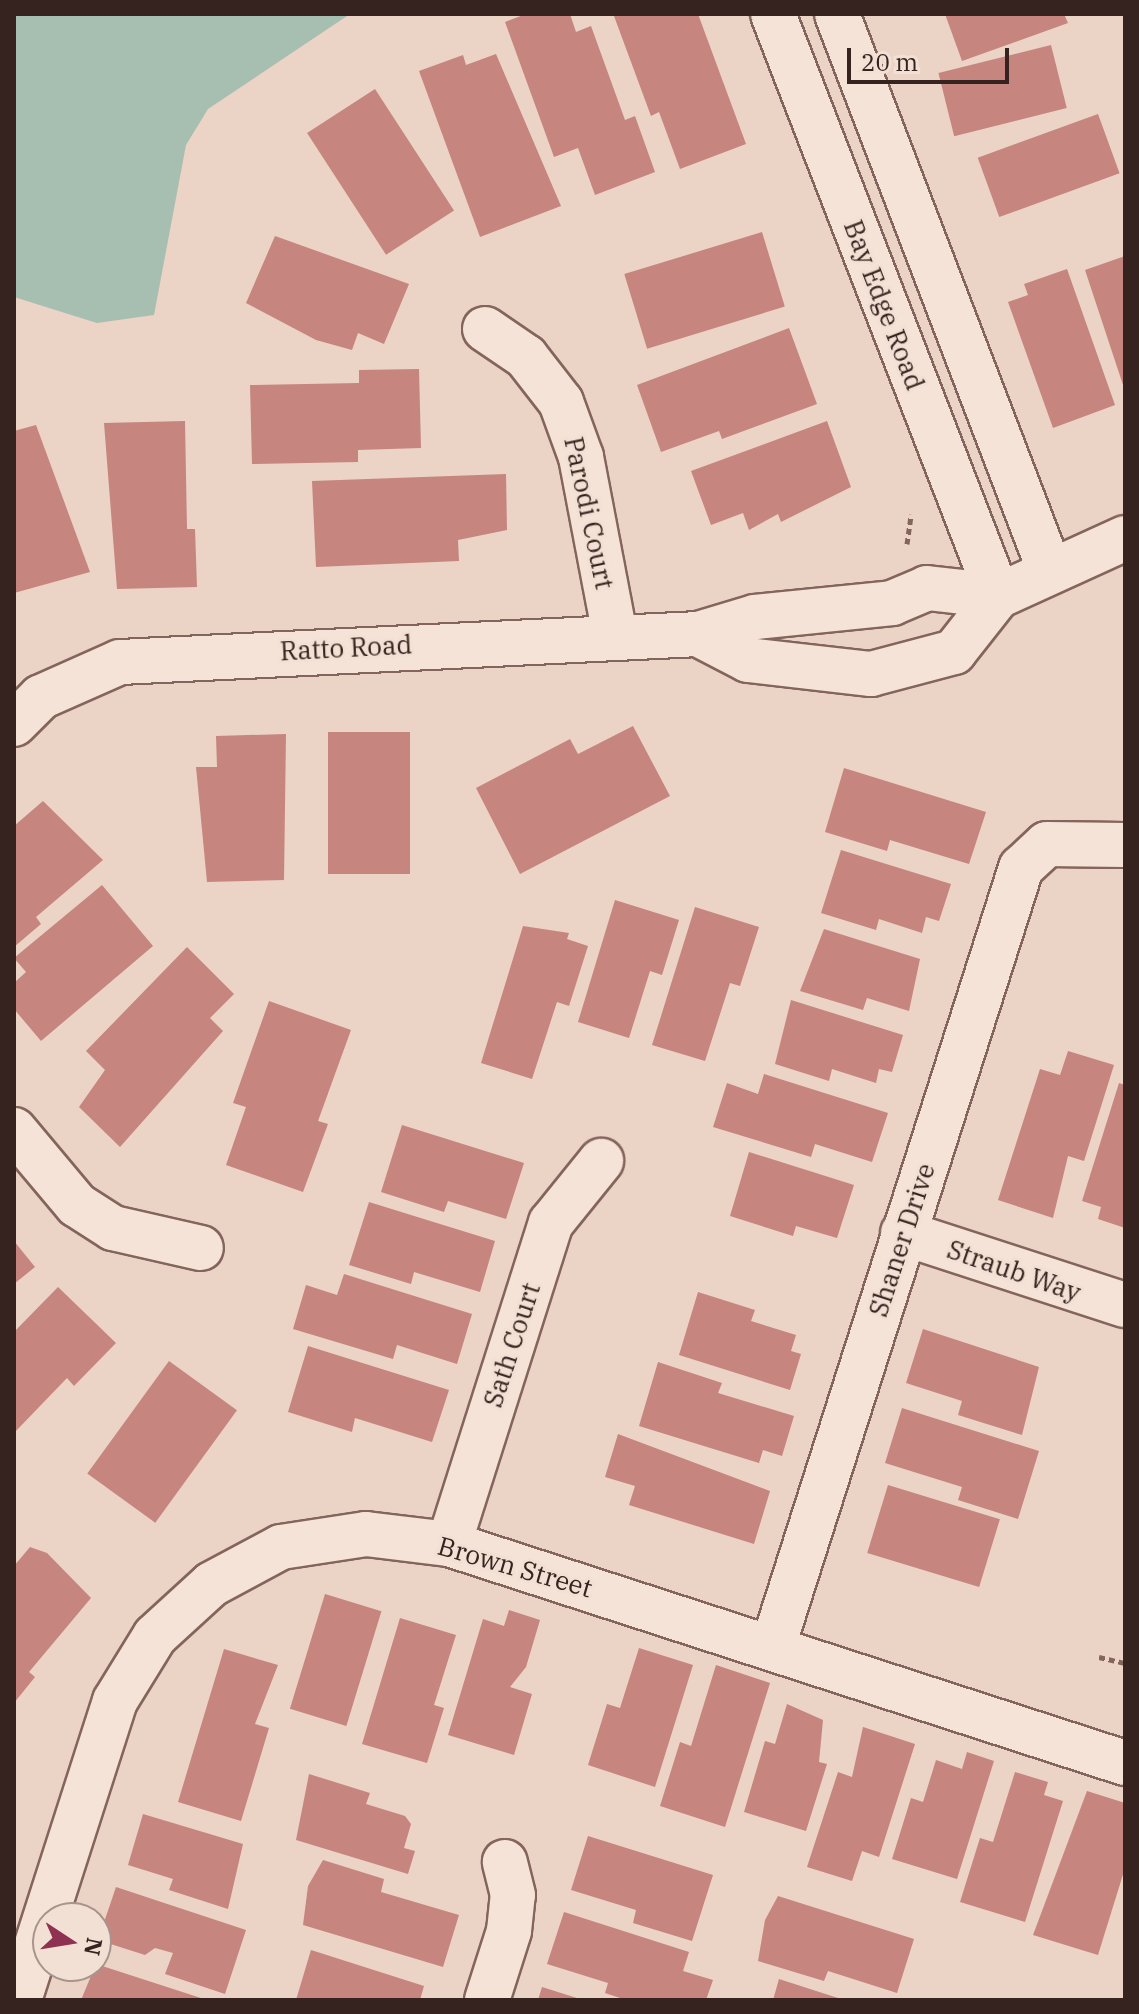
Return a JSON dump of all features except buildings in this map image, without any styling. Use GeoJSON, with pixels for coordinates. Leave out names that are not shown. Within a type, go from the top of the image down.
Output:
{"type":"FeatureCollection","features":[{"type":"Feature","properties":{"kind":"street","name":"Bay Edge Road"},"geometry":{"type":"LineString","coordinates":[[773,14],[998,596]]}},
{"type":"Feature","properties":{"kind":"street"},"geometry":{"type":"LineString","coordinates":[[837,14],[1050,571]]}},
{"type":"Feature","properties":{"kind":"street","name":"Parodi Court"},"geometry":{"type":"LineString","coordinates":[[485,329],[526,357],[561,402],[581,457],[615,636]]}},
{"type":"Feature","properties":{"kind":"street"},"geometry":{"type":"LineString","coordinates":[[998,596],[1125,538]]}},
{"type":"Feature","properties":{"kind":"street","name":"Ratto Road"},"geometry":{"type":"LineString","coordinates":[[14,724],[41,697],[120,662],[698,634],[755,617],[892,603],[927,588],[998,596]]}},
{"type":"Feature","properties":{"kind":"street","name":"Ratto Road"},"geometry":{"type":"LineString","coordinates":[[698,634],[748,660],[871,674],[954,652],[998,596]]}},
{"type":"Feature","properties":{"kind":"street","name":"Shaner Drive"},"geometry":{"type":"LineString","coordinates":[[773,1646],[1021,868],[1047,844],[1125,845]]}},
{"type":"Feature","properties":{"kind":"street"},"geometry":{"type":"LineString","coordinates":[[14,1130],[77,1205],[101,1220],[157,1243],[201,1248]]}},
{"type":"Feature","properties":{"kind":"street","name":"Sath Court"},"geometry":{"type":"LineString","coordinates":[[449,1544],[551,1223],[601,1161]]}},
{"type":"Feature","properties":{"kind":"street","name":"Straub Way"},"geometry":{"type":"LineString","coordinates":[[903,1233],[1125,1305]]}},
{"type":"Feature","properties":{"kind":"street","name":"Brown Street"},"geometry":{"type":"LineString","coordinates":[[19,2000],[115,1701],[155,1636],[212,1584],[281,1547],[366,1534],[449,1544],[773,1646],[1125,1763]]}},
{"type":"Feature","properties":{"kind":"street"},"geometry":{"type":"LineString","coordinates":[[487,2000],[509,1931],[513,1895],[505,1862]]}},
{"type":"Feature","properties":{"kind":"path"},"geometry":{"type":"LineString","coordinates":[[1099,1657],[1125,1663]]}},
{"type":"Feature","properties":{"kind":"shaded area"},"geometry":{"type":"Polygon","coordinates":[[[14,14],[350,14],[208,109],[186,145],[154,315],[97,323],[14,297],[14,14]]]}}]}
